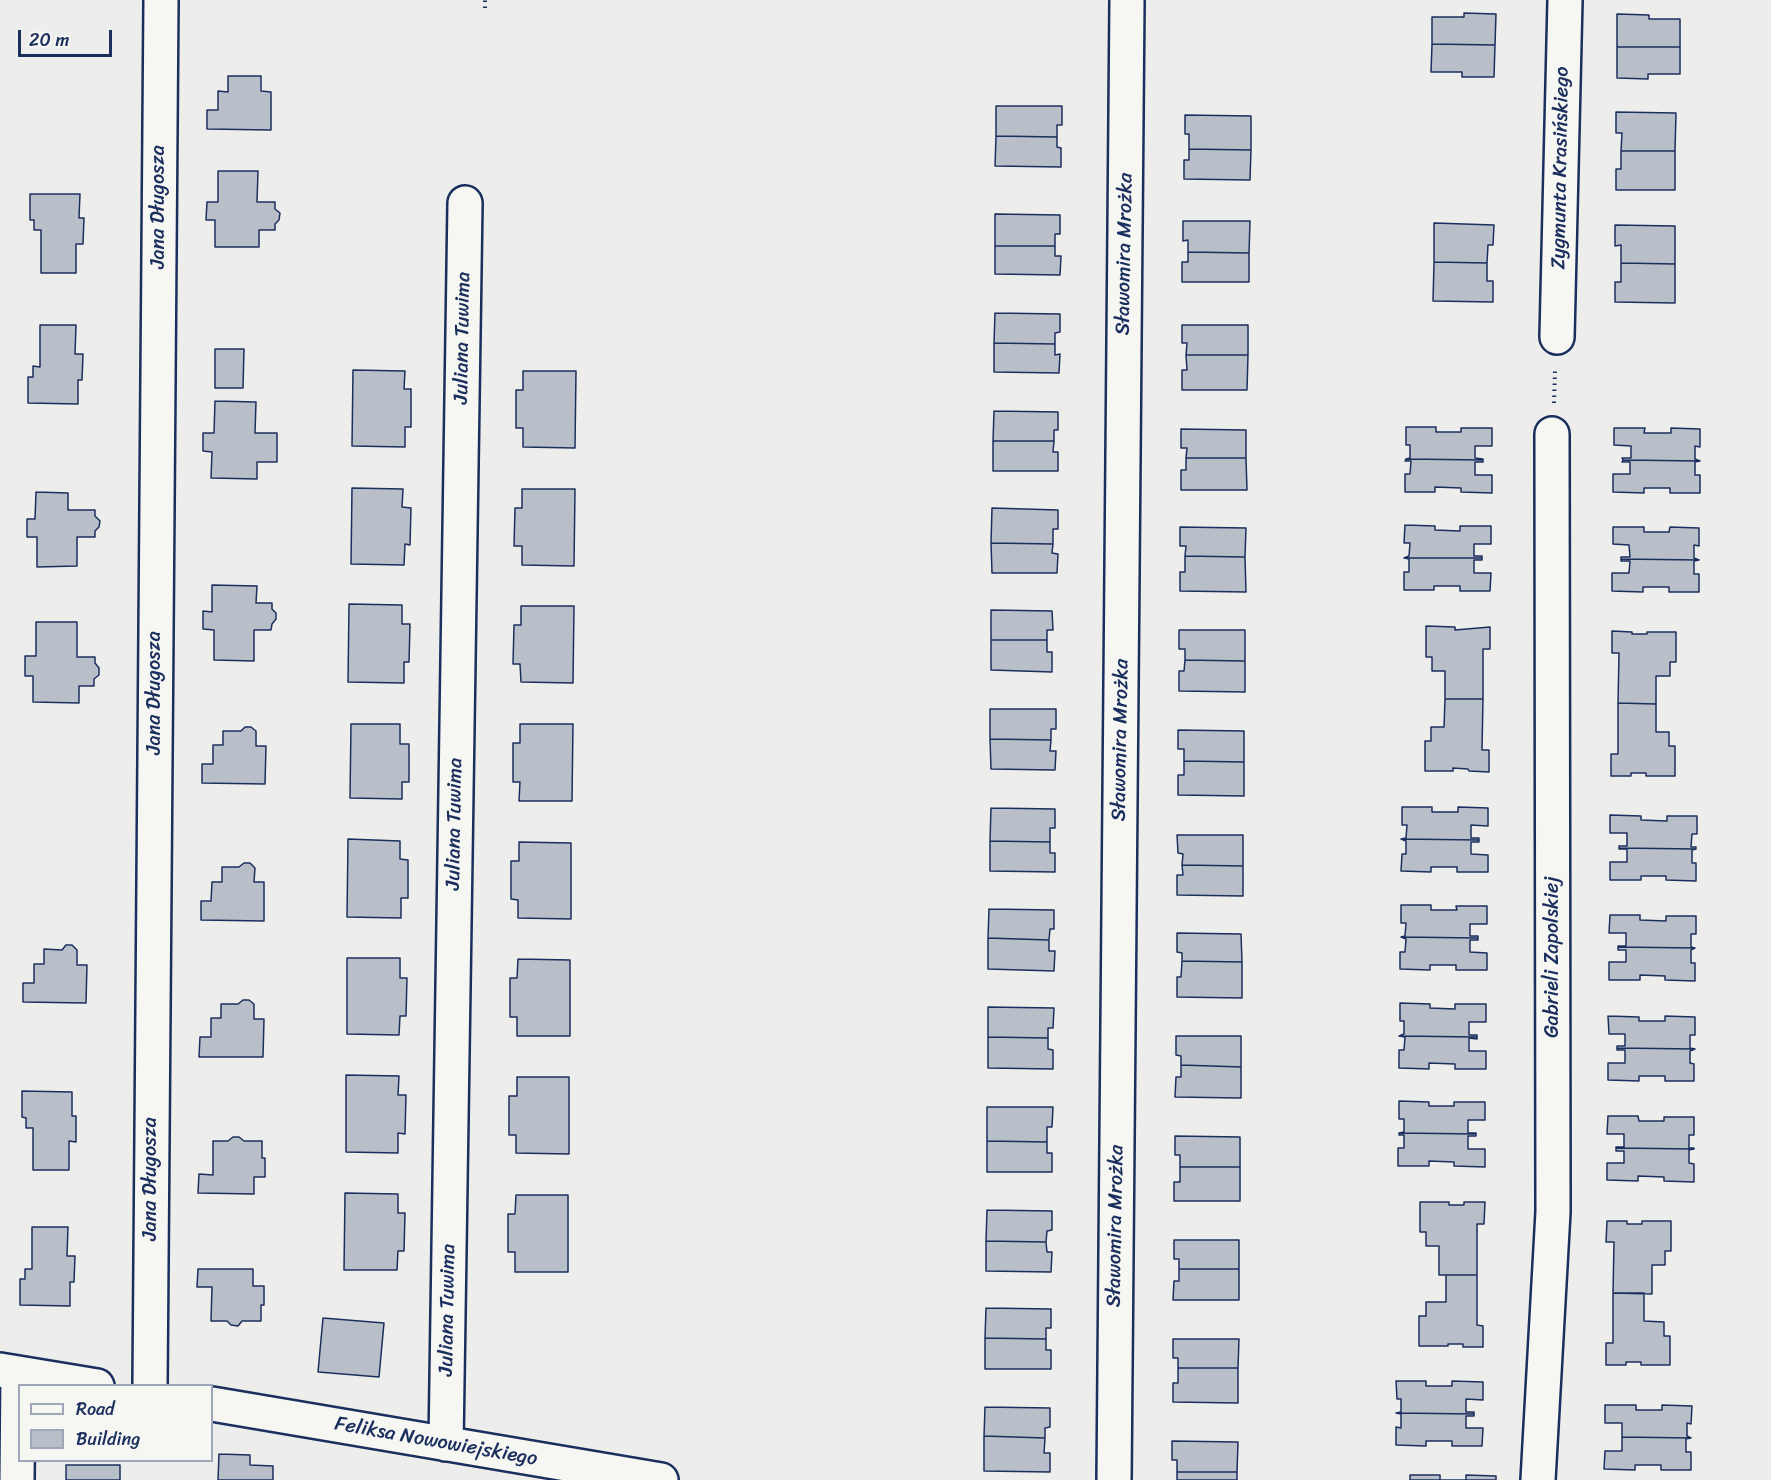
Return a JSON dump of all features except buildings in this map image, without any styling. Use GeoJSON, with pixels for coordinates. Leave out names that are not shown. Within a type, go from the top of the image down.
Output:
{"type":"FeatureCollection","features":[{"type":"Feature","properties":{"kind":"street","name":"Jana Długosza"},"geometry":{"type":"LineString","coordinates":[[150,1384],[161,0]]}},
{"type":"Feature","properties":{"kind":"street","name":"Sławomira Mrożka"},"geometry":{"type":"LineString","coordinates":[[1113,1480],[1127,0]]}},
{"type":"Feature","properties":{"kind":"street","name":"Zygmunta Krasińskiego"},"geometry":{"type":"LineString","coordinates":[[1557,337],[1565,0]]}},
{"type":"Feature","properties":{"kind":"street","name":"Juliana Tuwima"},"geometry":{"type":"LineString","coordinates":[[446,1444],[465,203]]}},
{"type":"Feature","properties":{"kind":"street","name":"Gabrieli Zapolskiej"},"geometry":{"type":"LineString","coordinates":[[1538,1480],[1553,1212],[1552,434]]}},
{"type":"Feature","properties":{"kind":"street"},"geometry":{"type":"LineString","coordinates":[[17,1480],[9,1371],[85,1384]]}},
{"type":"Feature","properties":{"kind":"street","name":"Feliksa Nowowiejskiego"},"geometry":{"type":"LineString","coordinates":[[213,1404],[661,1480]]}},
{"type":"Feature","properties":{"kind":"path"},"geometry":{"type":"LineString","coordinates":[[485,0],[485,8]]}},
{"type":"Feature","properties":{"kind":"path"},"geometry":{"type":"LineString","coordinates":[[1552,434],[1557,337]]}}]}
